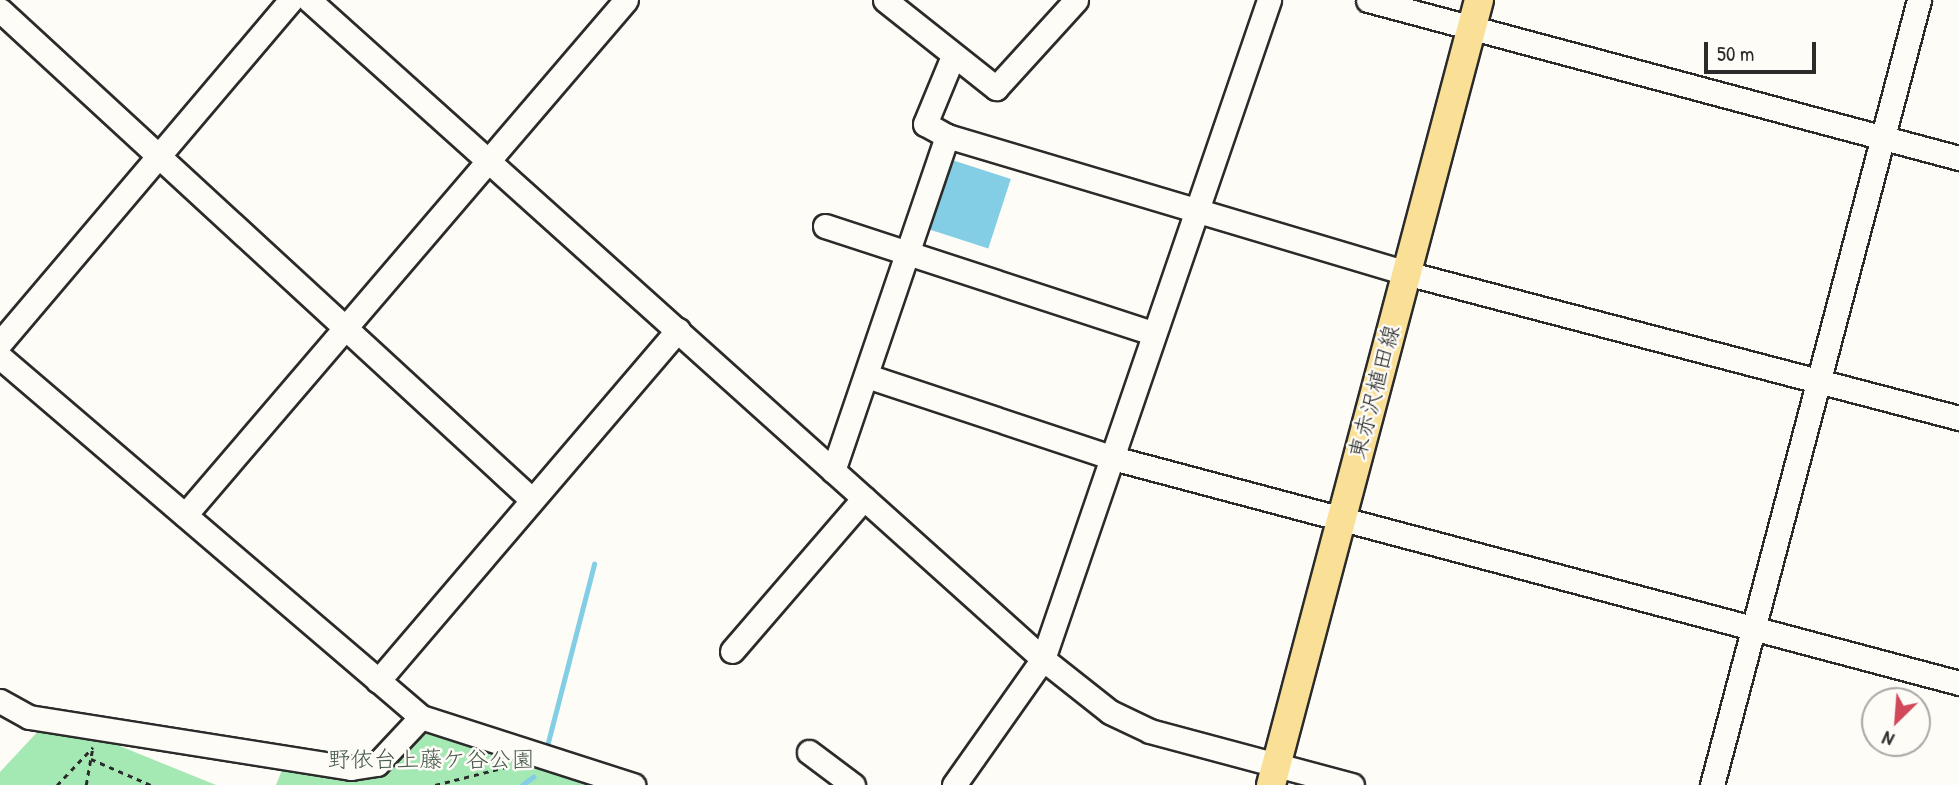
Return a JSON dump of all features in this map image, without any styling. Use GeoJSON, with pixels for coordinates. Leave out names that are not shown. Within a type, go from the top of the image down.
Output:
{"type":"FeatureCollection","features":[{"type":"Feature","properties":{"kind":"main road","name":"東赤沢植田線"},"geometry":{"type":"LineString","coordinates":[[1274,775],[1479,0]]}},
{"type":"Feature","properties":{"kind":"street"},"geometry":{"type":"LineString","coordinates":[[0,343],[291,0]]}},
{"type":"Feature","properties":{"kind":"street"},"geometry":{"type":"LineString","coordinates":[[309,0],[1043,659],[1129,723],[1274,775],[1352,785]]}},
{"type":"Feature","properties":{"kind":"street"},"geometry":{"type":"LineString","coordinates":[[185,514],[626,0]]}},
{"type":"Feature","properties":{"kind":"street"},"geometry":{"type":"LineString","coordinates":[[885,0],[996,88],[1076,0]]}},
{"type":"Feature","properties":{"kind":"street"},"geometry":{"type":"LineString","coordinates":[[954,785],[1043,659],[1113,458],[1152,332],[1269,0]]}},
{"type":"Feature","properties":{"kind":"street"},"geometry":{"type":"LineString","coordinates":[[1368,0],[1959,158]]}},
{"type":"Feature","properties":{"kind":"street"},"geometry":{"type":"LineString","coordinates":[[1712,785],[1919,0]]}},
{"type":"Feature","properties":{"kind":"street"},"geometry":{"type":"LineString","coordinates":[[0,10],[531,499]]}},
{"type":"Feature","properties":{"kind":"street"},"geometry":{"type":"LineString","coordinates":[[953,56],[925,124],[947,136],[1406,273],[1959,418]]}},
{"type":"Feature","properties":{"kind":"street"},"geometry":{"type":"LineString","coordinates":[[833,471],[947,136]]}},
{"type":"Feature","properties":{"kind":"street"},"geometry":{"type":"LineString","coordinates":[[825,226],[1152,332]]}},
{"type":"Feature","properties":{"kind":"street"},"geometry":{"type":"LineString","coordinates":[[378,681],[678,330]]}},
{"type":"Feature","properties":{"kind":"street"},"geometry":{"type":"LineString","coordinates":[[0,357],[421,717],[633,785]]}},
{"type":"Feature","properties":{"kind":"street"},"geometry":{"type":"LineString","coordinates":[[867,376],[1113,458],[1959,683]]}},
{"type":"Feature","properties":{"kind":"street"},"geometry":{"type":"LineString","coordinates":[[732,650],[864,498]]}},
{"type":"Feature","properties":{"kind":"street"},"geometry":{"type":"LineString","coordinates":[[0,701],[29,717],[95,737],[351,768],[377,764],[421,717]]}},
{"type":"Feature","properties":{"kind":"street"},"geometry":{"type":"LineString","coordinates":[[809,752],[853,785]]}},
{"type":"Feature","properties":{"kind":"path"},"geometry":{"type":"LineString","coordinates":[[86,785],[95,737]]}},
{"type":"Feature","properties":{"kind":"path"},"geometry":{"type":"LineString","coordinates":[[57,785],[95,737]]}},
{"type":"Feature","properties":{"kind":"path"},"geometry":{"type":"LineString","coordinates":[[91,759],[151,785]]}},
{"type":"Feature","properties":{"kind":"path"},"geometry":{"type":"LineString","coordinates":[[435,785],[522,766]]}},
{"type":"Feature","properties":{"kind":"green space"},"geometry":{"type":"Polygon","coordinates":[[[42,727],[95,736],[216,785],[0,785],[0,772],[42,727]]]}},
{"type":"Feature","properties":{"kind":"green space","name":"野依台上藤ケ谷公園"},"geometry":{"type":"Polygon","coordinates":[[[423,730],[612,785],[276,785],[284,765],[349,778],[382,774],[423,730]]]}},
{"type":"Feature","properties":{"kind":"water"},"geometry":{"type":"Polygon","coordinates":[[[949,159],[1011,179],[988,249],[926,228],[949,159]]]}},
{"type":"Feature","properties":{"kind":"waterway"},"geometry":{"type":"LineString","coordinates":[[546,750],[594,564]]}},
{"type":"Feature","properties":{"kind":"waterway"},"geometry":{"type":"LineString","coordinates":[[522,785],[533,777]]}}]}
